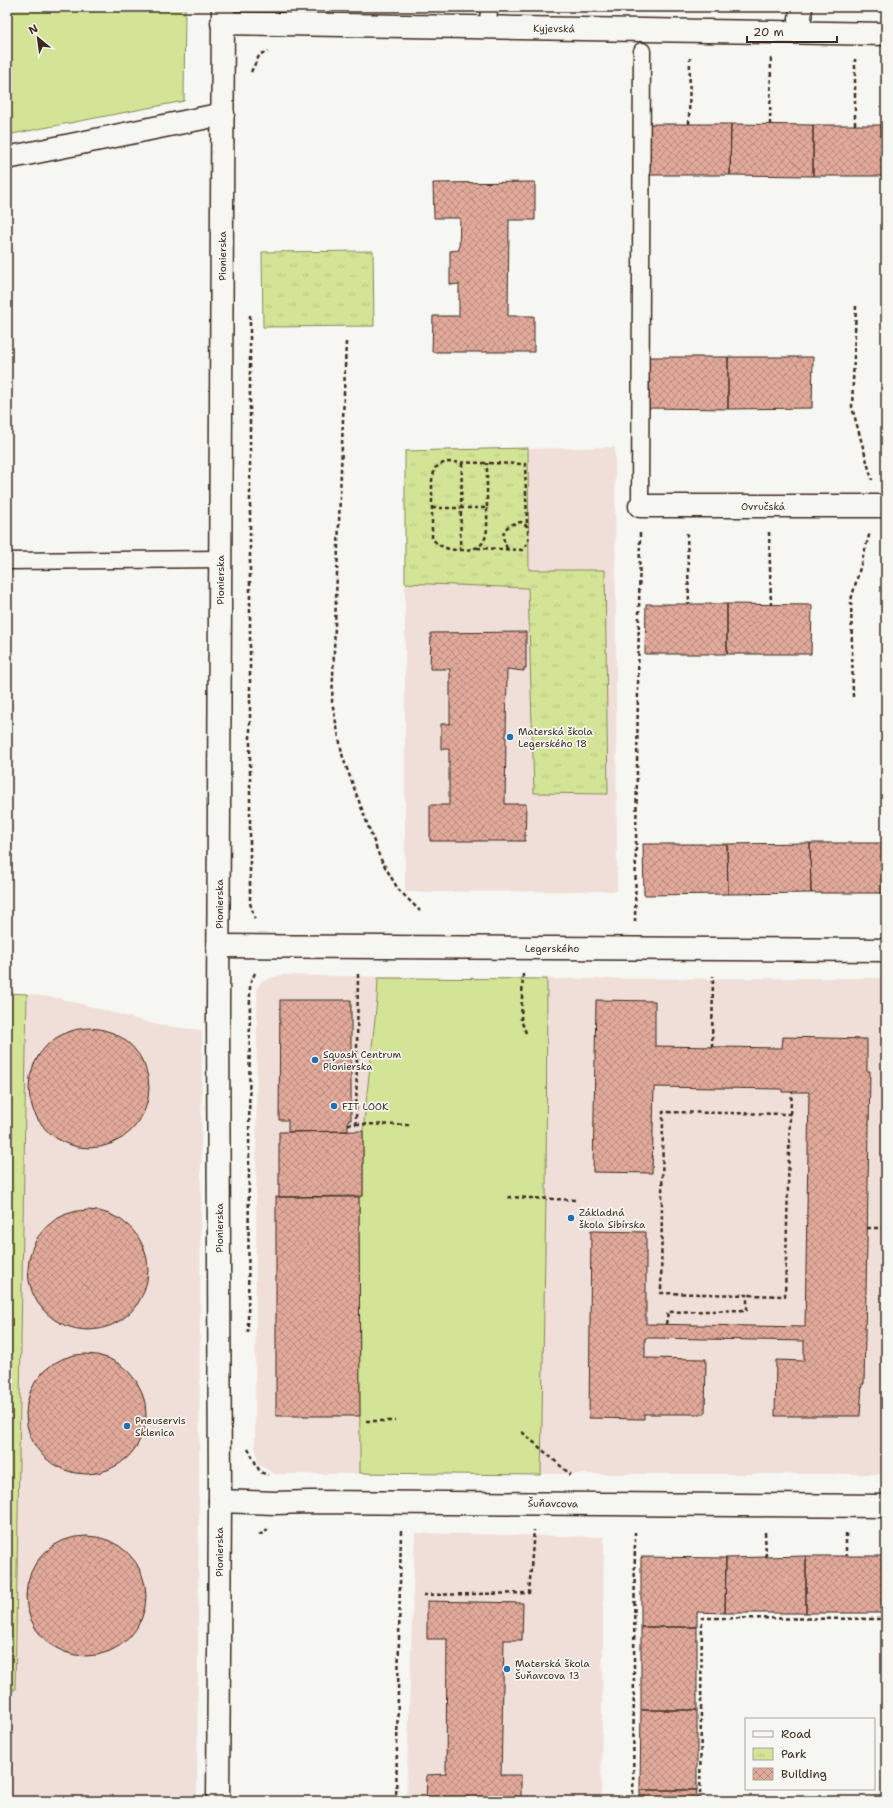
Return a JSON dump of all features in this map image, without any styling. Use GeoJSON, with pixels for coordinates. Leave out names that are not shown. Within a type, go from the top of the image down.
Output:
{"type":"FeatureCollection","features":[{"type":"Feature","properties":{"kind":"street"},"geometry":{"type":"LineString","coordinates":[[799,32],[801,7]]}},
{"type":"Feature","properties":{"kind":"street","name":"Kyjevská"},"geometry":{"type":"LineString","coordinates":[[223,15],[488,17],[799,32],[886,34]]}},
{"type":"Feature","properties":{"kind":"street","name":"Pionierska"},"geometry":{"type":"LineString","coordinates":[[218,1801],[220,1501],[218,946],[223,15]]}},
{"type":"Feature","properties":{"kind":"street"},"geometry":{"type":"LineString","coordinates":[[7,158],[223,114]]}},
{"type":"Feature","properties":{"kind":"street","name":"Ovručská"},"geometry":{"type":"LineString","coordinates":[[640,506],[886,506]]}},
{"type":"Feature","properties":{"kind":"street","name":"Legerského"},"geometry":{"type":"LineString","coordinates":[[218,946],[886,950]]}},
{"type":"Feature","properties":{"kind":"street","name":"Šuňavcova"},"geometry":{"type":"LineString","coordinates":[[220,1501],[275,1503],[886,1506]]}},
{"type":"Feature","properties":{"kind":"lane"},"geometry":{"type":"LineString","coordinates":[[640,506],[642,51]]}},
{"type":"Feature","properties":{"kind":"lane"},"geometry":{"type":"LineString","coordinates":[[7,561],[221,559]]}},
{"type":"Feature","properties":{"kind":"path"},"geometry":{"type":"LineString","coordinates":[[251,79],[251,71],[260,54],[272,51]]}},
{"type":"Feature","properties":{"kind":"path"},"geometry":{"type":"LineString","coordinates":[[690,51],[690,124]]}},
{"type":"Feature","properties":{"kind":"path"},"geometry":{"type":"LineString","coordinates":[[770,125],[771,52]]}},
{"type":"Feature","properties":{"kind":"path"},"geometry":{"type":"LineString","coordinates":[[855,52],[855,125]]}},
{"type":"Feature","properties":{"kind":"path"},"geometry":{"type":"LineString","coordinates":[[856,306],[852,407],[874,485]]}},
{"type":"Feature","properties":{"kind":"path"},"geometry":{"type":"LineString","coordinates":[[250,311],[250,903],[253,916],[256,920]]}},
{"type":"Feature","properties":{"kind":"path"},"geometry":{"type":"LineString","coordinates":[[346,342],[332,702],[343,758],[380,858],[398,889],[420,911]]}},
{"type":"Feature","properties":{"kind":"path"},"geometry":{"type":"LineString","coordinates":[[446,462],[487,463],[525,464],[528,543],[522,550],[478,548],[468,550],[451,550],[442,548],[432,538],[432,480],[435,468],[446,462]]}},
{"type":"Feature","properties":{"kind":"path"},"geometry":{"type":"LineString","coordinates":[[460,550],[462,463]]}},
{"type":"Feature","properties":{"kind":"path"},"geometry":{"type":"LineString","coordinates":[[478,548],[483,544],[487,536],[487,463]]}},
{"type":"Feature","properties":{"kind":"path"},"geometry":{"type":"LineString","coordinates":[[635,925],[640,506]]}},
{"type":"Feature","properties":{"kind":"path"},"geometry":{"type":"LineString","coordinates":[[432,508],[487,508]]}},
{"type":"Feature","properties":{"kind":"path"},"geometry":{"type":"LineString","coordinates":[[508,550],[503,536],[506,529],[511,524],[521,522],[527,526]]}},
{"type":"Feature","properties":{"kind":"path"},"geometry":{"type":"LineString","coordinates":[[769,527],[771,604]]}},
{"type":"Feature","properties":{"kind":"path"},"geometry":{"type":"LineString","coordinates":[[686,528],[689,604]]}},
{"type":"Feature","properties":{"kind":"path"},"geometry":{"type":"LineString","coordinates":[[853,697],[851,600],[871,529]]}},
{"type":"Feature","properties":{"kind":"path"},"geometry":{"type":"LineString","coordinates":[[356,1124],[358,969]]}},
{"type":"Feature","properties":{"kind":"path"},"geometry":{"type":"LineString","coordinates":[[248,1336],[250,984],[257,970]]}},
{"type":"Feature","properties":{"kind":"path"},"geometry":{"type":"LineString","coordinates":[[523,971],[521,1020],[526,1033]]}},
{"type":"Feature","properties":{"kind":"path"},"geometry":{"type":"LineString","coordinates":[[712,971],[712,1047]]}},
{"type":"Feature","properties":{"kind":"path"},"geometry":{"type":"LineString","coordinates":[[790,1114],[663,1112],[661,1293],[785,1296],[790,1114],[792,1092]]}},
{"type":"Feature","properties":{"kind":"path"},"geometry":{"type":"LineString","coordinates":[[348,1124],[411,1125]]}},
{"type":"Feature","properties":{"kind":"path"},"geometry":{"type":"LineString","coordinates":[[508,1197],[577,1200]]}},
{"type":"Feature","properties":{"kind":"path"},"geometry":{"type":"LineString","coordinates":[[867,1228],[886,1228]]}},
{"type":"Feature","properties":{"kind":"path"},"geometry":{"type":"LineString","coordinates":[[666,1324],[668,1312],[747,1310],[747,1295]]}},
{"type":"Feature","properties":{"kind":"path"},"geometry":{"type":"LineString","coordinates":[[366,1421],[395,1421]]}},
{"type":"Feature","properties":{"kind":"path"},"geometry":{"type":"LineString","coordinates":[[522,1432],[571,1475]]}},
{"type":"Feature","properties":{"kind":"path"},"geometry":{"type":"LineString","coordinates":[[248,1447],[260,1472]]}},
{"type":"Feature","properties":{"kind":"path"},"geometry":{"type":"LineString","coordinates":[[396,1801],[401,1527]]}},
{"type":"Feature","properties":{"kind":"path"},"geometry":{"type":"LineString","coordinates":[[423,1595],[529,1593],[534,1527]]}},
{"type":"Feature","properties":{"kind":"path"},"geometry":{"type":"LineString","coordinates":[[633,1801],[635,1528]]}},
{"type":"Feature","properties":{"kind":"path"},"geometry":{"type":"LineString","coordinates":[[765,1528],[766,1557]]}},
{"type":"Feature","properties":{"kind":"path"},"geometry":{"type":"LineString","coordinates":[[846,1528],[846,1556]]}},
{"type":"Feature","properties":{"kind":"path"},"geometry":{"type":"LineString","coordinates":[[700,1801],[702,1618],[886,1619]]}},
{"type":"Feature","properties":{"kind":"shaded area","name":"Materská škola Legerského 18"},"geometry":{"type":"Polygon","coordinates":[[[615,447],[617,891],[405,892],[405,451],[615,447]]]}},
{"type":"Feature","properties":{"kind":"shaded area","name":"Základná škola Sibírska"},"geometry":{"type":"Polygon","coordinates":[[[280,975],[523,979],[886,978],[886,1474],[274,1474],[258,1463],[255,1446],[257,989],[261,982],[280,975]]]}},
{"type":"Feature","properties":{"kind":"shaded area"},"geometry":{"type":"Polygon","coordinates":[[[27,994],[59,998],[158,1025],[202,1030],[197,1801],[7,1801],[7,1690],[15,1690],[27,994]]]}},
{"type":"Feature","properties":{"kind":"shaded area","name":"Materská škola Šuňavcova 13"},"geometry":{"type":"Polygon","coordinates":[[[415,1533],[604,1537],[601,1801],[406,1801],[415,1533]]]}},
{"type":"Feature","properties":{"kind":"green space"},"geometry":{"type":"Polygon","coordinates":[[[7,7],[185,7],[184,101],[7,135],[7,7]]]}},
{"type":"Feature","properties":{"kind":"green space"},"geometry":{"type":"Polygon","coordinates":[[[373,251],[374,326],[263,327],[262,252],[373,251]]]}},
{"type":"Feature","properties":{"kind":"green space"},"geometry":{"type":"Polygon","coordinates":[[[528,448],[529,570],[605,570],[608,794],[534,793],[528,588],[405,583],[405,451],[528,448]]]}},
{"type":"Feature","properties":{"kind":"green space"},"geometry":{"type":"Polygon","coordinates":[[[378,978],[547,979],[546,1198],[541,1475],[360,1473],[359,1197],[363,1196],[363,1131],[378,978]]]}},
{"type":"Feature","properties":{"kind":"green space"},"geometry":{"type":"Polygon","coordinates":[[[7,993],[27,994],[15,1690],[7,1690],[7,993]]]}},
{"type":"Feature","properties":{"kind":"building"},"geometry":{"type":"Polygon","coordinates":[[[648,124],[731,124],[730,175],[647,175],[648,124]]]}},
{"type":"Feature","properties":{"kind":"building"},"geometry":{"type":"Polygon","coordinates":[[[731,124],[813,125],[813,176],[730,175],[731,124]]]}},
{"type":"Feature","properties":{"kind":"building"},"geometry":{"type":"Polygon","coordinates":[[[813,125],[886,125],[886,176],[813,176],[813,125]]]}},
{"type":"Feature","properties":{"kind":"building"},"geometry":{"type":"Polygon","coordinates":[[[535,182],[535,220],[509,220],[508,316],[534,316],[534,352],[432,352],[433,316],[459,316],[459,284],[450,285],[450,251],[459,250],[460,218],[434,218],[433,183],[535,182]]]}},
{"type":"Feature","properties":{"kind":"building"},"geometry":{"type":"Polygon","coordinates":[[[645,357],[728,357],[728,409],[646,408],[645,357]]]}},
{"type":"Feature","properties":{"kind":"building"},"geometry":{"type":"Polygon","coordinates":[[[728,357],[813,357],[812,408],[728,409],[728,357]]]}},
{"type":"Feature","properties":{"kind":"building"},"geometry":{"type":"Polygon","coordinates":[[[646,604],[727,604],[727,654],[645,654],[646,604]]]}},
{"type":"Feature","properties":{"kind":"building"},"geometry":{"type":"Polygon","coordinates":[[[727,604],[812,605],[811,654],[727,654],[727,604]]]}},
{"type":"Feature","properties":{"kind":"building"},"geometry":{"type":"Polygon","coordinates":[[[526,632],[526,668],[524,668],[524,671],[507,669],[505,804],[526,804],[525,841],[430,841],[430,805],[449,805],[449,749],[441,749],[441,724],[450,724],[450,669],[430,669],[431,633],[526,632]]]}},
{"type":"Feature","properties":{"kind":"building"},"geometry":{"type":"Polygon","coordinates":[[[810,843],[886,843],[886,893],[811,893],[810,843]]]}},
{"type":"Feature","properties":{"kind":"building"},"geometry":{"type":"Polygon","coordinates":[[[810,843],[811,893],[728,894],[727,844],[810,843]]]}},
{"type":"Feature","properties":{"kind":"building"},"geometry":{"type":"Polygon","coordinates":[[[643,844],[727,844],[728,894],[644,895],[643,844]]]}},
{"type":"Feature","properties":{"kind":"building","name":"Squash Centrum Pionierska"},"geometry":{"type":"Polygon","coordinates":[[[280,1000],[351,1000],[351,1120],[348,1120],[348,1131],[288,1132],[288,1120],[279,1120],[280,1000]]]}},
{"type":"Feature","properties":{"kind":"building"},"geometry":{"type":"Polygon","coordinates":[[[596,1000],[655,1001],[655,1046],[782,1048],[783,1037],[867,1039],[867,1071],[870,1071],[867,1243],[864,1384],[862,1384],[860,1416],[775,1416],[776,1360],[804,1361],[804,1341],[645,1338],[645,1358],[706,1359],[705,1414],[644,1414],[644,1419],[589,1418],[591,1231],[646,1232],[646,1324],[805,1327],[809,1092],[782,1092],[782,1089],[654,1087],[652,1173],[593,1172],[596,1000]]]}},
{"type":"Feature","properties":{"kind":"building"},"geometry":{"type":"Polygon","coordinates":[[[89,1028],[112,1032],[132,1045],[145,1065],[149,1088],[145,1111],[132,1131],[112,1144],[89,1148],[66,1144],[46,1131],[33,1111],[29,1088],[33,1065],[46,1045],[66,1032],[89,1028]]]}},
{"type":"Feature","properties":{"kind":"building"},"geometry":{"type":"Polygon","coordinates":[[[363,1131],[363,1196],[279,1197],[279,1132],[363,1131]]]}},
{"type":"Feature","properties":{"kind":"building"},"geometry":{"type":"Polygon","coordinates":[[[276,1197],[359,1197],[360,1416],[276,1416],[276,1197]]]}},
{"type":"Feature","properties":{"kind":"building"},"geometry":{"type":"Polygon","coordinates":[[[88,1210],[111,1214],[131,1227],[144,1247],[148,1270],[144,1293],[131,1313],[111,1326],[88,1330],[65,1326],[45,1313],[32,1293],[28,1270],[32,1247],[45,1227],[65,1214],[88,1210]]]}},
{"type":"Feature","properties":{"kind":"building"},"geometry":{"type":"Polygon","coordinates":[[[86,1354],[109,1358],[129,1371],[142,1391],[146,1414],[142,1437],[129,1457],[109,1470],[86,1474],[63,1470],[43,1457],[30,1437],[26,1414],[30,1391],[43,1371],[63,1358],[86,1354]]]}},
{"type":"Feature","properties":{"kind":"building"},"geometry":{"type":"Polygon","coordinates":[[[86,1536],[109,1540],[129,1553],[142,1573],[146,1596],[142,1619],[129,1639],[109,1652],[86,1656],[63,1652],[43,1639],[30,1619],[26,1596],[30,1573],[43,1553],[63,1540],[86,1536]]]}},
{"type":"Feature","properties":{"kind":"building"},"geometry":{"type":"Polygon","coordinates":[[[806,1556],[886,1556],[886,1613],[806,1613],[806,1556]]]}},
{"type":"Feature","properties":{"kind":"building"},"geometry":{"type":"Polygon","coordinates":[[[806,1556],[806,1613],[725,1613],[726,1558],[806,1556]]]}},
{"type":"Feature","properties":{"kind":"building"},"geometry":{"type":"Polygon","coordinates":[[[641,1557],[726,1558],[725,1613],[697,1612],[697,1627],[641,1627],[641,1557]]]}},
{"type":"Feature","properties":{"kind":"building"},"geometry":{"type":"Polygon","coordinates":[[[427,1601],[523,1603],[522,1640],[504,1640],[501,1775],[521,1775],[521,1801],[426,1801],[427,1775],[446,1774],[447,1639],[427,1639],[427,1601]]]}},
{"type":"Feature","properties":{"kind":"building"},"geometry":{"type":"Polygon","coordinates":[[[641,1627],[697,1627],[697,1710],[641,1710],[641,1627]]]}},
{"type":"Feature","properties":{"kind":"building"},"geometry":{"type":"Polygon","coordinates":[[[641,1710],[697,1710],[697,1790],[640,1790],[641,1710]]]}},
{"type":"Feature","properties":{"kind":"building"},"geometry":{"type":"Polygon","coordinates":[[[640,1790],[697,1790],[696,1801],[640,1801],[640,1790]]]}},
{"type":"Feature","properties":{"kind":"place","name":"Materská škola Legerského 18"},"geometry":{"type":"Point","coordinates":[510,737]}},
{"type":"Feature","properties":{"kind":"place","name":"Squash Centrum Pionierska"},"geometry":{"type":"Point","coordinates":[315,1060]}},
{"type":"Feature","properties":{"kind":"place","name":"FIT LOOK"},"geometry":{"type":"Point","coordinates":[334,1106]}},
{"type":"Feature","properties":{"kind":"place","name":"Základná škola Sibírska"},"geometry":{"type":"Point","coordinates":[571,1218]}},
{"type":"Feature","properties":{"kind":"place","name":"Pneuservis Sklenica"},"geometry":{"type":"Point","coordinates":[127,1426]}},
{"type":"Feature","properties":{"kind":"place","name":"Materská škola Šuňavcova 13"},"geometry":{"type":"Point","coordinates":[507,1669]}}]}
